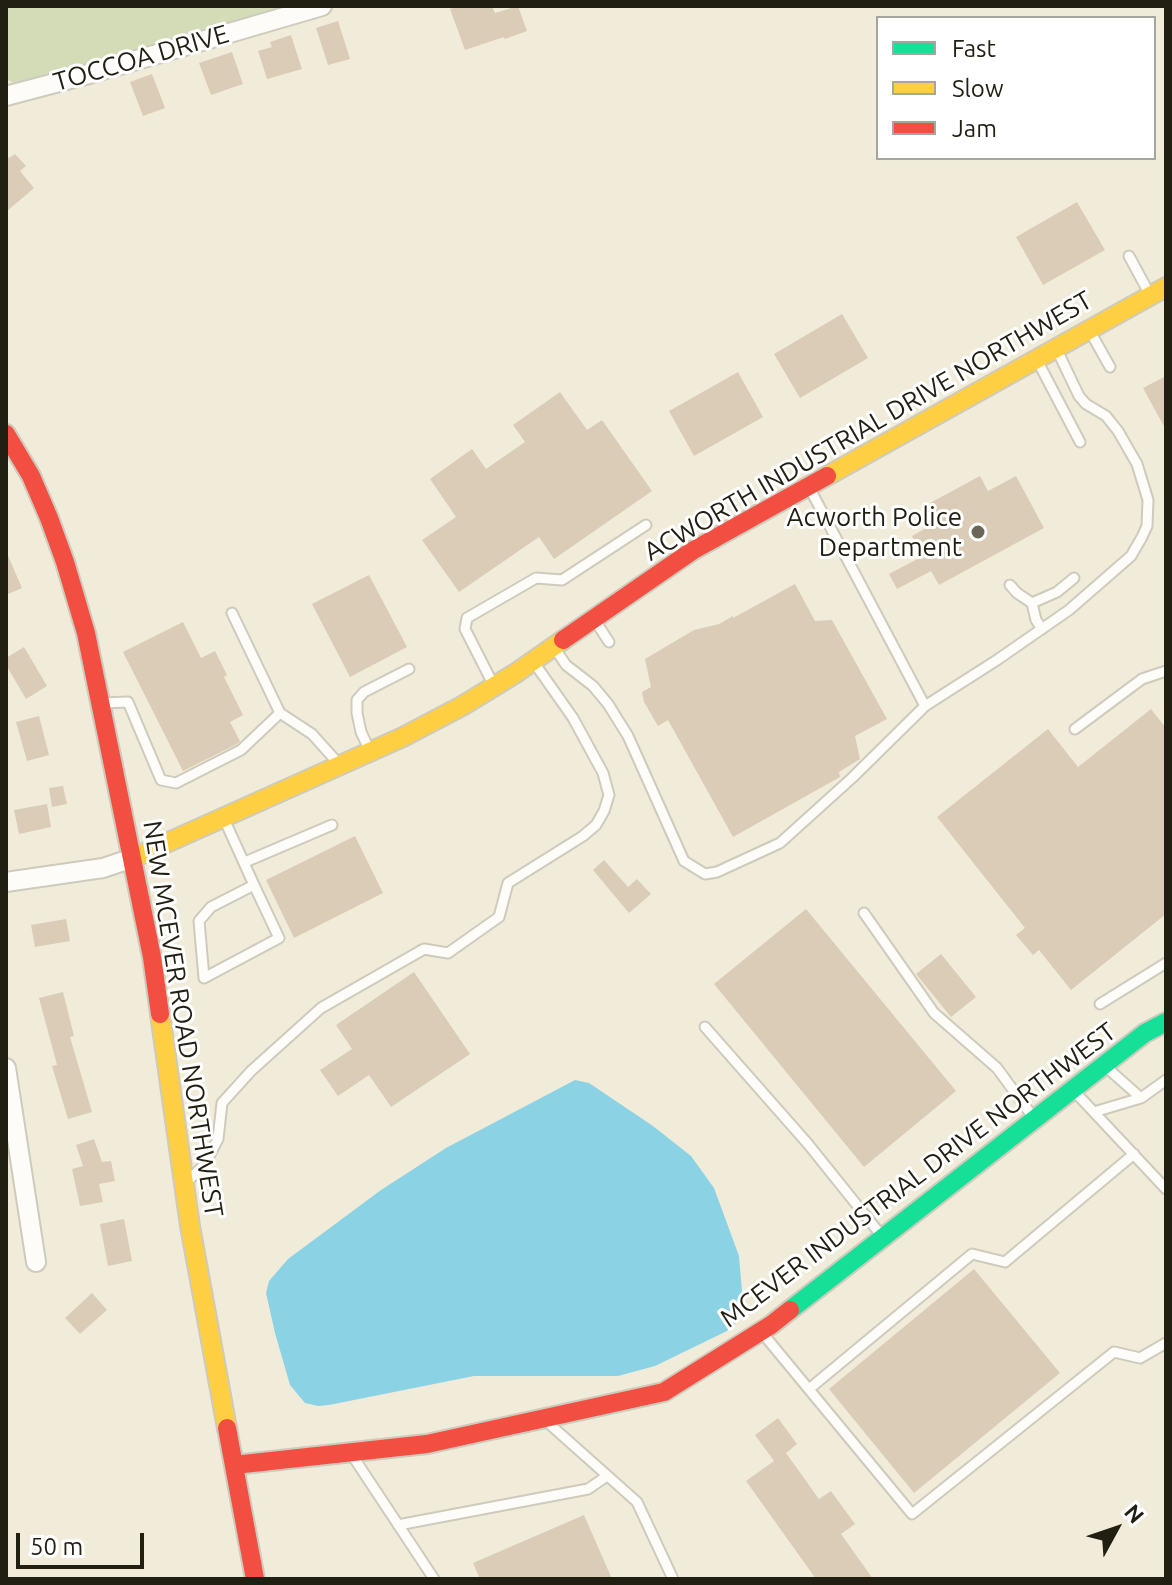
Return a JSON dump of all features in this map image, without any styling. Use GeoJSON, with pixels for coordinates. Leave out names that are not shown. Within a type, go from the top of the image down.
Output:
{"type":"FeatureCollection","features":[{"type":"Feature","properties":{"kind":"street","name":"TOCCOA DRIVE"},"geometry":{"type":"LineString","coordinates":[[6,96],[322,6]]}},
{"type":"Feature","properties":{"kind":"street","name":"ACWORTH INDUSTRIAL DRIVE NORTHWEST"},"geometry":{"type":"LineString","coordinates":[[133,858],[430,723],[494,687],[692,551],[1158,291]]}},
{"type":"Feature","properties":{"kind":"street","name":"NEW MCEVER ROAD NORTHWEST"},"geometry":{"type":"LineString","coordinates":[[6,434],[31,476],[49,518],[86,633],[152,957],[184,1185],[255,1579]]}},
{"type":"Feature","properties":{"kind":"street"},"geometry":{"type":"LineString","coordinates":[[6,882],[103,868],[133,858]]}},
{"type":"Feature","properties":{"kind":"street","name":"MCEVER INDUSTRIAL DRIVE NORTHWEST"},"geometry":{"type":"LineString","coordinates":[[234,1465],[427,1444],[664,1392],[761,1331],[1145,1033],[1166,1022]]}},
{"type":"Feature","properties":{"kind":"street"},"geometry":{"type":"LineString","coordinates":[[6,1068],[36,1262]]}},
{"type":"Feature","properties":{"kind":"lane"},"geometry":{"type":"LineString","coordinates":[[1129,256],[1158,291]]}},
{"type":"Feature","properties":{"kind":"lane"},"geometry":{"type":"LineString","coordinates":[[1089,330],[1110,367]]}},
{"type":"Feature","properties":{"kind":"lane"},"geometry":{"type":"LineString","coordinates":[[554,646],[566,665],[593,686],[608,704],[628,736],[684,861],[705,874],[717,872],[780,843],[925,706],[1069,610],[1131,556],[1142,537],[1148,514],[1146,488],[1130,450],[1106,416],[1079,396],[1056,348]]}},
{"type":"Feature","properties":{"kind":"lane"},"geometry":{"type":"LineString","coordinates":[[1036,359],[1080,442]]}},
{"type":"Feature","properties":{"kind":"lane"},"geometry":{"type":"LineString","coordinates":[[809,486],[925,706]]}},
{"type":"Feature","properties":{"kind":"lane"},"geometry":{"type":"LineString","coordinates":[[494,687],[465,629],[467,618],[536,578],[562,580],[646,525]]}},
{"type":"Feature","properties":{"kind":"lane"},"geometry":{"type":"LineString","coordinates":[[1032,603],[1057,592],[1074,578]]}},
{"type":"Feature","properties":{"kind":"lane"},"geometry":{"type":"LineString","coordinates":[[1010,585],[1032,603],[1042,629]]}},
{"type":"Feature","properties":{"kind":"lane"},"geometry":{"type":"LineString","coordinates":[[232,613],[280,713],[312,734],[340,765]]}},
{"type":"Feature","properties":{"kind":"lane"},"geometry":{"type":"LineString","coordinates":[[595,619],[609,642]]}},
{"type":"Feature","properties":{"kind":"lane"},"geometry":{"type":"LineString","coordinates":[[184,1185],[205,1164],[218,1139],[222,1103],[251,1071],[321,1008],[424,949],[448,953],[499,917],[508,883],[596,825],[609,795],[603,773],[573,718],[533,661]]}},
{"type":"Feature","properties":{"kind":"lane"},"geometry":{"type":"LineString","coordinates":[[371,752],[361,732],[357,700],[364,692],[409,669]]}},
{"type":"Feature","properties":{"kind":"lane"},"geometry":{"type":"LineString","coordinates":[[1075,729],[1142,679],[1166,671]]}},
{"type":"Feature","properties":{"kind":"lane"},"geometry":{"type":"LineString","coordinates":[[101,703],[128,702],[161,780],[176,783],[241,750],[280,713]]}},
{"type":"Feature","properties":{"kind":"lane"},"geometry":{"type":"LineString","coordinates":[[224,818],[279,938],[204,978],[199,921],[211,907],[254,885]]}},
{"type":"Feature","properties":{"kind":"lane"},"geometry":{"type":"LineString","coordinates":[[245,862],[332,825]]}},
{"type":"Feature","properties":{"kind":"lane"},"geometry":{"type":"LineString","coordinates":[[864,913],[934,1013],[997,1068],[1035,1120]]}},
{"type":"Feature","properties":{"kind":"lane"},"geometry":{"type":"LineString","coordinates":[[1100,1004],[1166,963]]}},
{"type":"Feature","properties":{"kind":"lane"},"geometry":{"type":"LineString","coordinates":[[705,1027],[808,1144],[883,1238]]}},
{"type":"Feature","properties":{"kind":"lane"},"geometry":{"type":"LineString","coordinates":[[1104,1065],[1141,1098]]}},
{"type":"Feature","properties":{"kind":"lane"},"geometry":{"type":"LineString","coordinates":[[1094,1112],[1141,1098],[1166,1080]]}},
{"type":"Feature","properties":{"kind":"lane"},"geometry":{"type":"LineString","coordinates":[[1073,1090],[1166,1189]]}},
{"type":"Feature","properties":{"kind":"lane"},"geometry":{"type":"LineString","coordinates":[[809,1389],[972,1254],[1005,1262],[1134,1154]]}},
{"type":"Feature","properties":{"kind":"lane"},"geometry":{"type":"LineString","coordinates":[[761,1331],[912,1514],[1114,1352],[1140,1358],[1166,1343]]}},
{"type":"Feature","properties":{"kind":"lane"},"geometry":{"type":"LineString","coordinates":[[543,1419],[637,1502],[673,1579]]}},
{"type":"Feature","properties":{"kind":"lane"},"geometry":{"type":"LineString","coordinates":[[351,1453],[434,1579]]}},
{"type":"Feature","properties":{"kind":"lane"},"geometry":{"type":"LineString","coordinates":[[398,1525],[588,1489],[607,1476]]}},
{"type":"Feature","properties":{"kind":"green space"},"geometry":{"type":"Polygon","coordinates":[[[6,6],[299,6],[21,87],[6,79],[6,6]]]}},
{"type":"Feature","properties":{"kind":"water"},"geometry":{"type":"Polygon","coordinates":[[[575,1080],[589,1083],[653,1126],[691,1156],[714,1188],[739,1256],[743,1303],[738,1321],[727,1331],[655,1366],[618,1376],[474,1376],[329,1405],[305,1403],[290,1385],[266,1293],[269,1281],[288,1259],[381,1190],[446,1148],[575,1080]]]}},
{"type":"Feature","properties":{"kind":"building"},"geometry":{"type":"Polygon","coordinates":[[[492,6],[495,13],[518,6],[527,31],[465,50],[450,9],[492,6]]]}},
{"type":"Feature","properties":{"kind":"building"},"geometry":{"type":"Polygon","coordinates":[[[338,21],[350,59],[328,65],[316,28],[338,21]]]}},
{"type":"Feature","properties":{"kind":"building"},"geometry":{"type":"Polygon","coordinates":[[[291,35],[302,69],[267,79],[258,51],[272,47],[270,42],[291,35]]]}},
{"type":"Feature","properties":{"kind":"building"},"geometry":{"type":"Polygon","coordinates":[[[232,52],[243,84],[211,95],[199,63],[232,52]]]}},
{"type":"Feature","properties":{"kind":"building"},"geometry":{"type":"Polygon","coordinates":[[[152,74],[165,108],[143,116],[130,82],[152,74]]]}},
{"type":"Feature","properties":{"kind":"building"},"geometry":{"type":"Polygon","coordinates":[[[15,154],[26,166],[20,171],[34,188],[6,212],[6,155],[9,158],[15,154]]]}},
{"type":"Feature","properties":{"kind":"building"},"geometry":{"type":"Polygon","coordinates":[[[1077,202],[1105,250],[1043,285],[1016,237],[1077,202]]]}},
{"type":"Feature","properties":{"kind":"building"},"geometry":{"type":"Polygon","coordinates":[[[842,314],[868,358],[800,398],[774,354],[842,314]]]}},
{"type":"Feature","properties":{"kind":"building"},"geometry":{"type":"Polygon","coordinates":[[[738,372],[763,417],[694,456],[669,411],[738,372]]]}},
{"type":"Feature","properties":{"kind":"building"},"geometry":{"type":"Polygon","coordinates":[[[1166,376],[1166,430],[1143,388],[1166,376]]]}},
{"type":"Feature","properties":{"kind":"building"},"geometry":{"type":"Polygon","coordinates":[[[560,392],[587,430],[602,420],[652,491],[554,559],[539,537],[459,592],[422,540],[456,517],[430,479],[472,449],[486,469],[525,442],[513,425],[560,392]]]}},
{"type":"Feature","properties":{"kind":"building","name":"Acworth Police Department"},"geometry":{"type":"Polygon","coordinates":[[[980,476],[988,491],[1016,476],[1044,528],[939,585],[931,571],[897,589],[889,574],[923,556],[912,536],[940,520],[930,503],[980,476]]]}},
{"type":"Feature","properties":{"kind":"building"},"geometry":{"type":"Polygon","coordinates":[[[6,551],[22,588],[6,595],[6,551]]]}},
{"type":"Feature","properties":{"kind":"building"},"geometry":{"type":"Polygon","coordinates":[[[369,575],[407,647],[350,677],[312,604],[369,575]]]}},
{"type":"Feature","properties":{"kind":"building"},"geometry":{"type":"Polygon","coordinates":[[[795,584],[815,621],[832,620],[887,719],[855,736],[860,759],[839,772],[840,777],[733,837],[668,720],[658,726],[644,702],[642,692],[651,687],[645,659],[694,630],[733,618],[795,584]]]}},
{"type":"Feature","properties":{"kind":"building"},"geometry":{"type":"Polygon","coordinates":[[[183,622],[201,658],[215,651],[243,715],[230,722],[240,741],[237,744],[183,771],[123,652],[183,622]]]}},
{"type":"Feature","properties":{"kind":"building"},"geometry":{"type":"Polygon","coordinates":[[[24,647],[47,686],[26,699],[6,665],[6,658],[24,647]]]}},
{"type":"Feature","properties":{"kind":"building"},"geometry":{"type":"Polygon","coordinates":[[[1151,709],[1166,728],[1166,914],[1071,990],[1039,950],[1033,955],[1016,935],[1025,928],[937,817],[1048,729],[1078,767],[1151,709]]]}},
{"type":"Feature","properties":{"kind":"building"},"geometry":{"type":"Polygon","coordinates":[[[39,716],[49,755],[27,761],[16,722],[39,716]]]}},
{"type":"Feature","properties":{"kind":"building"},"geometry":{"type":"Polygon","coordinates":[[[63,786],[67,804],[52,807],[49,788],[63,786]]]}},
{"type":"Feature","properties":{"kind":"building"},"geometry":{"type":"Polygon","coordinates":[[[47,804],[51,827],[19,834],[14,810],[47,804]]]}},
{"type":"Feature","properties":{"kind":"building"},"geometry":{"type":"Polygon","coordinates":[[[355,836],[383,893],[294,938],[266,880],[355,836]]]}},
{"type":"Feature","properties":{"kind":"building"},"geometry":{"type":"Polygon","coordinates":[[[604,860],[628,887],[637,879],[651,894],[629,913],[593,870],[604,860]]]}},
{"type":"Feature","properties":{"kind":"building"},"geometry":{"type":"Polygon","coordinates":[[[806,909],[956,1091],[864,1167],[714,984],[806,909]]]}},
{"type":"Feature","properties":{"kind":"building"},"geometry":{"type":"Polygon","coordinates":[[[66,919],[70,941],[35,947],[31,925],[66,919]]]}},
{"type":"Feature","properties":{"kind":"building"},"geometry":{"type":"Polygon","coordinates":[[[941,954],[976,997],[951,1017],[916,974],[941,954]]]}},
{"type":"Feature","properties":{"kind":"building"},"geometry":{"type":"Polygon","coordinates":[[[414,972],[470,1054],[391,1107],[369,1075],[338,1096],[320,1070],[352,1049],[336,1025],[414,972]]]}},
{"type":"Feature","properties":{"kind":"building"},"geometry":{"type":"Polygon","coordinates":[[[63,992],[74,1036],[70,1037],[92,1112],[68,1119],[52,1066],[57,1065],[39,998],[63,992]]]}},
{"type":"Feature","properties":{"kind":"building"},"geometry":{"type":"Polygon","coordinates":[[[94,1139],[102,1162],[111,1161],[115,1181],[99,1184],[103,1202],[80,1206],[72,1169],[83,1166],[76,1145],[94,1139]]]}},
{"type":"Feature","properties":{"kind":"building"},"geometry":{"type":"Polygon","coordinates":[[[124,1219],[132,1261],[108,1266],[100,1224],[124,1219]]]}},
{"type":"Feature","properties":{"kind":"building"},"geometry":{"type":"Polygon","coordinates":[[[974,1269],[1060,1373],[914,1493],[829,1389],[974,1269]]]}},
{"type":"Feature","properties":{"kind":"building"},"geometry":{"type":"Polygon","coordinates":[[[92,1293],[107,1310],[80,1334],[65,1318],[92,1293]]]}},
{"type":"Feature","properties":{"kind":"building"},"geometry":{"type":"Polygon","coordinates":[[[778,1418],[797,1444],[786,1453],[819,1499],[831,1491],[855,1524],[841,1534],[873,1579],[816,1579],[746,1481],[774,1461],[755,1435],[778,1418]]]}},
{"type":"Feature","properties":{"kind":"building"},"geometry":{"type":"Polygon","coordinates":[[[584,1515],[612,1579],[480,1579],[473,1563],[584,1515]]]}},
{"type":"Feature","properties":{"kind":"traffic: fast"},"geometry":{"type":"LineString","coordinates":[[790,1310],[1145,1033],[1166,1022]]}},
{"type":"Feature","properties":{"kind":"traffic: slow"},"geometry":{"type":"LineString","coordinates":[[827,476],[1166,287]]}},
{"type":"Feature","properties":{"kind":"traffic: slow"},"geometry":{"type":"LineString","coordinates":[[133,858],[403,737],[462,706],[563,640]]}},
{"type":"Feature","properties":{"kind":"traffic: slow"},"geometry":{"type":"LineString","coordinates":[[160,1014],[190,1226],[227,1428]]}},
{"type":"Feature","properties":{"kind":"traffic: jam"},"geometry":{"type":"LineString","coordinates":[[6,434],[31,476],[49,518],[86,633],[152,957],[160,1014]]}},
{"type":"Feature","properties":{"kind":"traffic: jam"},"geometry":{"type":"LineString","coordinates":[[563,640],[692,551],[827,476]]}},
{"type":"Feature","properties":{"kind":"traffic: jam"},"geometry":{"type":"LineString","coordinates":[[234,1465],[427,1444],[664,1392],[790,1310]]}},
{"type":"Feature","properties":{"kind":"traffic: jam"},"geometry":{"type":"LineString","coordinates":[[227,1428],[255,1579]]}},
{"type":"Feature","properties":{"kind":"place","name":"Acworth Police Department"},"geometry":{"type":"Point","coordinates":[978,532]}}]}
